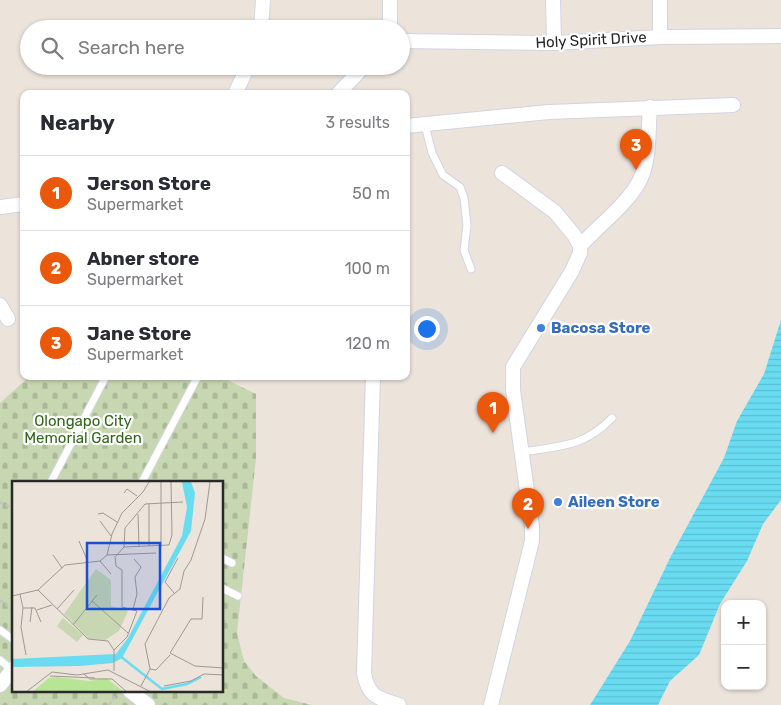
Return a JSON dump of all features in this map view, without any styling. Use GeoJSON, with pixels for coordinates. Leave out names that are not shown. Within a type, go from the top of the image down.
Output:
{"type":"FeatureCollection","features":[{"type":"Feature","properties":{"kind":"street"},"geometry":{"type":"LineString","coordinates":[[262,20],[263,0]]}},
{"type":"Feature","properties":{"kind":"street"},"geometry":{"type":"LineString","coordinates":[[390,0],[390,20]]}},
{"type":"Feature","properties":{"kind":"street"},"geometry":{"type":"LineString","coordinates":[[553,0],[554,43]]}},
{"type":"Feature","properties":{"kind":"street"},"geometry":{"type":"LineString","coordinates":[[660,0],[660,36]]}},
{"type":"Feature","properties":{"kind":"street","name":"Holy Spirit Drive"},"geometry":{"type":"LineString","coordinates":[[410,41],[554,43],[660,36],[781,36]]}},
{"type":"Feature","properties":{"kind":"street"},"geometry":{"type":"LineString","coordinates":[[237,90],[244,75]]}},
{"type":"Feature","properties":{"kind":"street"},"geometry":{"type":"LineString","coordinates":[[342,90],[356,75]]}},
{"type":"Feature","properties":{"kind":"street"},"geometry":{"type":"LineString","coordinates":[[410,126],[549,112],[732,105]]}},
{"type":"Feature","properties":{"kind":"street"},"geometry":{"type":"LineString","coordinates":[[580,246],[630,195],[640,179],[645,164],[650,107]]}},
{"type":"Feature","properties":{"kind":"street"},"geometry":{"type":"LineString","coordinates":[[491,705],[532,541],[532,527],[513,390],[513,367],[572,271],[580,253],[580,246],[555,212],[502,173]]}},
{"type":"Feature","properties":{"kind":"street"},"geometry":{"type":"LineString","coordinates":[[0,205],[20,204]]}},
{"type":"Feature","properties":{"kind":"street"},"geometry":{"type":"LineString","coordinates":[[0,305],[8,319]]}},
{"type":"Feature","properties":{"kind":"street"},"geometry":{"type":"LineString","coordinates":[[373,380],[364,673],[366,688],[376,698],[399,705]]}},
{"type":"Feature","properties":{"kind":"street"},"geometry":{"type":"LineString","coordinates":[[0,685],[12,670]]}},
{"type":"Feature","properties":{"kind":"street"},"geometry":{"type":"LineString","coordinates":[[131,692],[148,705]]}},
{"type":"Feature","properties":{"kind":"lane"},"geometry":{"type":"LineString","coordinates":[[425,125],[432,153],[444,175],[460,188],[464,198],[467,225],[464,250],[471,269]]}},
{"type":"Feature","properties":{"kind":"lane"},"geometry":{"type":"LineString","coordinates":[[52,481],[104,380]]}},
{"type":"Feature","properties":{"kind":"lane"},"geometry":{"type":"LineString","coordinates":[[143,481],[196,380]]}},
{"type":"Feature","properties":{"kind":"lane"},"geometry":{"type":"LineString","coordinates":[[522,452],[577,442],[597,432],[612,418]]}},
{"type":"Feature","properties":{"kind":"lane"},"geometry":{"type":"LineString","coordinates":[[224,559],[232,563]]}},
{"type":"Feature","properties":{"kind":"lane"},"geometry":{"type":"LineString","coordinates":[[224,589],[238,596]]}},
{"type":"Feature","properties":{"kind":"lane"},"geometry":{"type":"LineString","coordinates":[[0,630],[12,639]]}},
{"type":"Feature","properties":{"kind":"lane"},"geometry":{"type":"LineString","coordinates":[[0,660],[12,668]]}},
{"type":"Feature","properties":{"kind":"path"},"geometry":{"type":"LineString","coordinates":[[0,502],[12,508]]}},
{"type":"Feature","properties":{"kind":"path"},"geometry":{"type":"LineString","coordinates":[[0,600],[12,609]]}},
{"type":"Feature","properties":{"kind":"path"},"geometry":{"type":"LineString","coordinates":[[224,621],[228,623]]}},
{"type":"Feature","properties":{"kind":"path"},"geometry":{"type":"LineString","coordinates":[[109,705],[119,692]]}},
{"type":"Feature","properties":{"kind":"green space","name":"Olongapo City Memorial Garden"},"geometry":{"type":"Polygon","coordinates":[[[26,380],[227,380],[256,394],[256,458],[237,633],[244,661],[256,676],[284,698],[312,705],[0,705],[0,403],[26,380]]]}},
{"type":"Feature","properties":{"kind":"water"},"geometry":{"type":"Polygon","coordinates":[[[781,320],[781,500],[763,524],[747,561],[721,600],[699,655],[670,681],[658,705],[590,705],[630,641],[671,556],[724,458],[737,421],[764,374],[781,320]]]}},
{"type":"Feature","properties":{"kind":"place","name":"Jane Store"},"geometry":{"type":"Point","coordinates":[636,170]}},
{"type":"Feature","properties":{"kind":"place","name":"Bacosa Store"},"geometry":{"type":"Point","coordinates":[541,328]}},
{"type":"Feature","properties":{"kind":"place","name":"Jerson Store"},"geometry":{"type":"Point","coordinates":[493,433]}},
{"type":"Feature","properties":{"kind":"place","name":"Aileen Store"},"geometry":{"type":"Point","coordinates":[558,502]}},
{"type":"Feature","properties":{"kind":"place","name":"Abner store"},"geometry":{"type":"Point","coordinates":[528,529]}}]}
